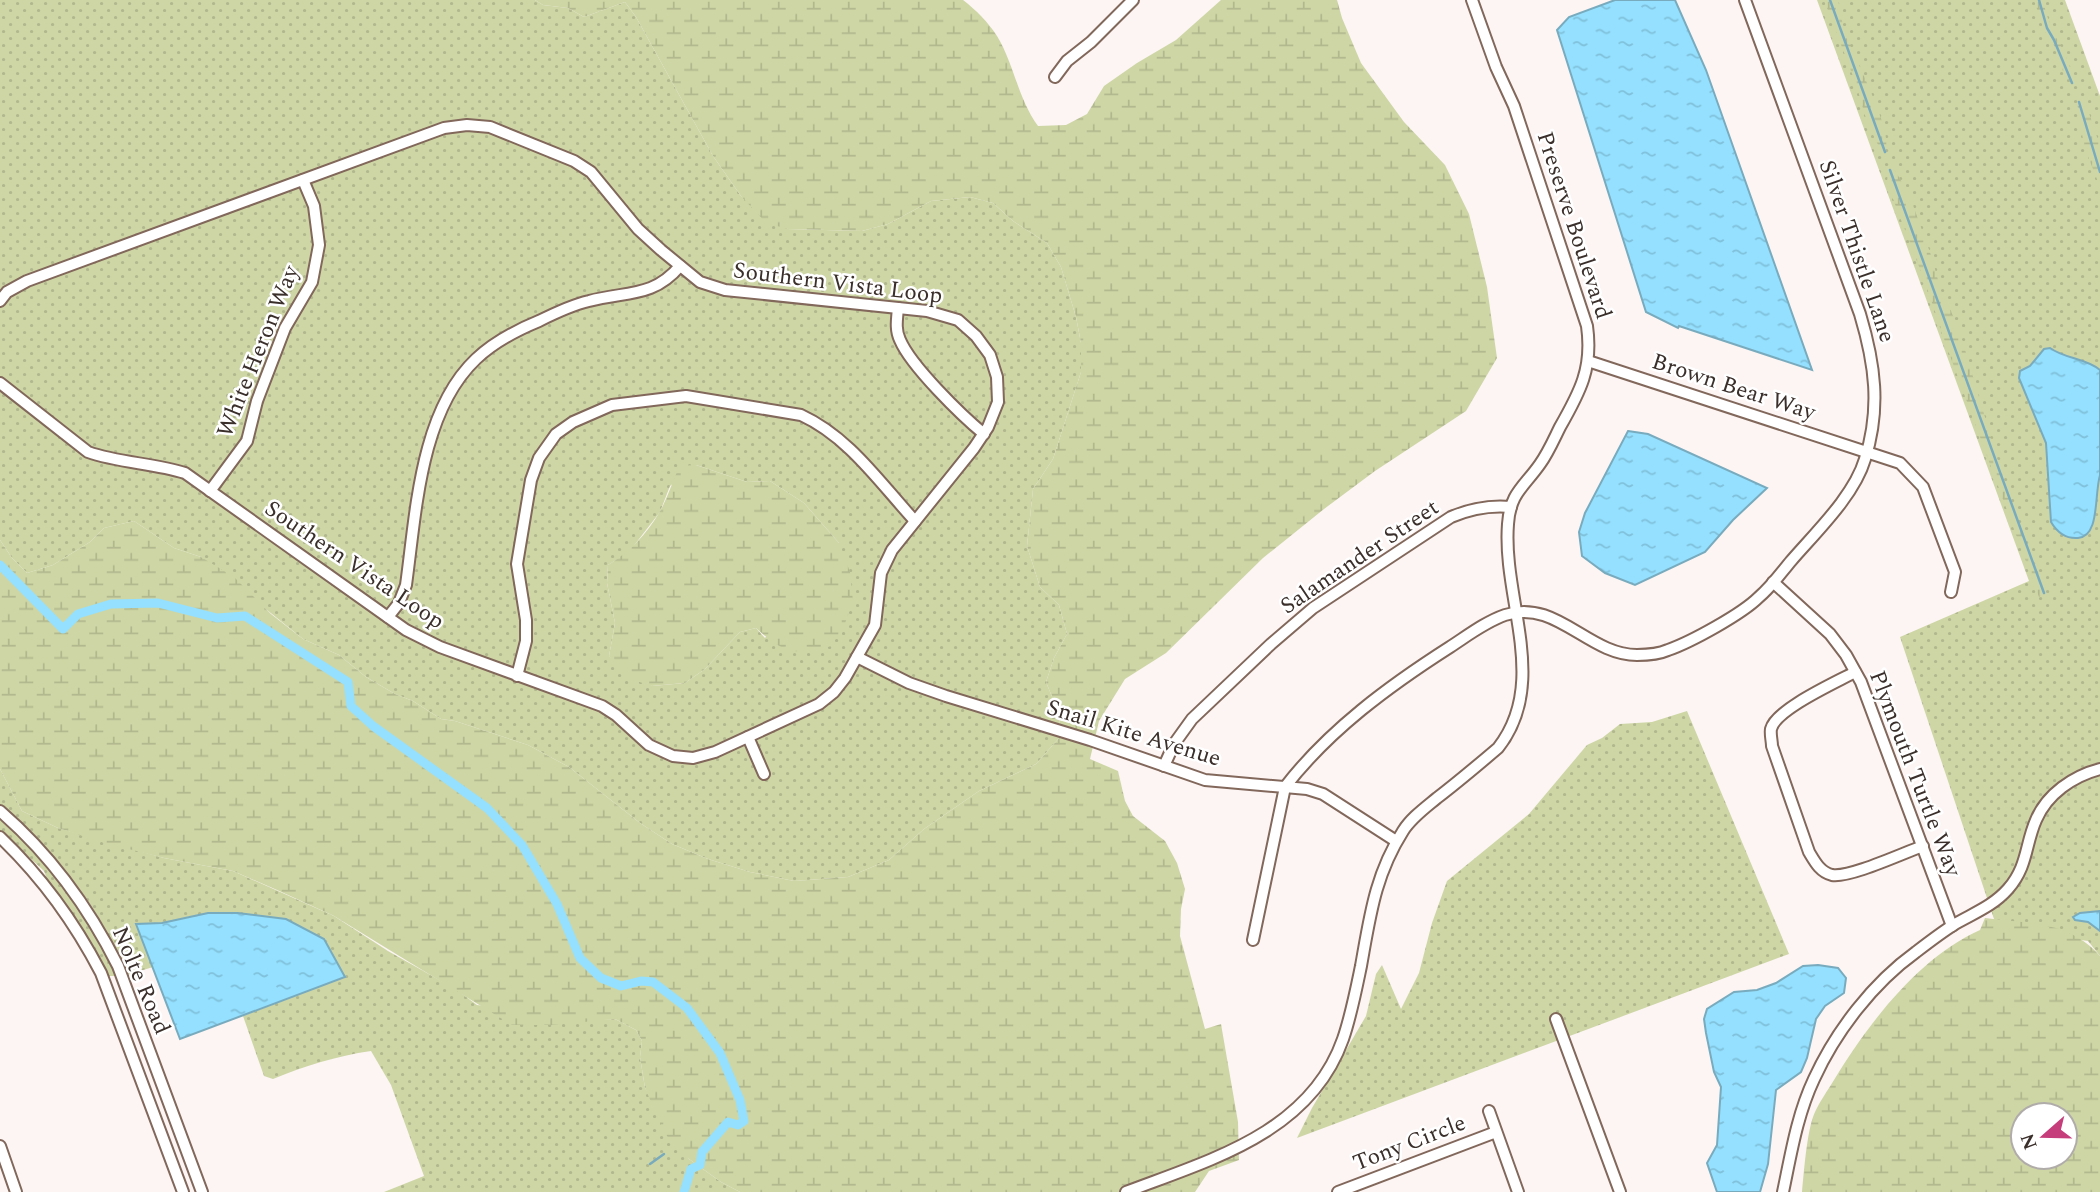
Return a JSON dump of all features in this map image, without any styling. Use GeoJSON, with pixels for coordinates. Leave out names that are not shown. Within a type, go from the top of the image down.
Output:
{"type":"FeatureCollection","features":[{"type":"Feature","properties":{"kind":"street"},"geometry":{"type":"LineString","coordinates":[[1055,78],[1067,61],[1091,43],[1133,0]]}},
{"type":"Feature","properties":{"kind":"street","name":"Preserve Boulevard"},"geometry":{"type":"LineString","coordinates":[[1126,1192],[1230,1152],[1272,1130],[1306,1100],[1328,1069],[1343,1040],[1384,862],[1405,828],[1422,811],[1499,748],[1510,734],[1522,695],[1524,673],[1509,550],[1508,523],[1511,507],[1514,497],[1539,465],[1577,398],[1587,374],[1590,348],[1587,326],[1514,106],[1496,67],[1472,0]]}},
{"type":"Feature","properties":{"kind":"street","name":"Silver Thistle Lane"},"geometry":{"type":"LineString","coordinates":[[1516,613],[1541,613],[1563,623],[1598,646],[1620,654],[1653,654],[1669,650],[1736,615],[1760,597],[1853,487],[1867,451],[1874,422],[1872,354],[1860,314],[1745,0]]}},
{"type":"Feature","properties":{"kind":"street","name":"Southern Vista Loop"},"geometry":{"type":"LineString","coordinates":[[0,300],[7,292],[27,281],[444,128],[467,125],[490,127],[574,160],[591,172],[638,229],[700,282],[724,290],[927,311],[958,320],[976,336],[990,355],[997,377],[998,402],[984,434],[892,550],[881,573],[875,625],[834,692],[819,704],[715,752],[693,758],[673,756],[649,745],[602,706],[440,647],[406,630],[186,473],[163,466],[105,458],[88,452],[0,383]]}},
{"type":"Feature","properties":{"kind":"street","name":"White Heron Way"},"geometry":{"type":"LineString","coordinates":[[210,491],[247,441],[257,401],[285,328],[312,282],[319,245],[314,206],[303,180]]}},
{"type":"Feature","properties":{"kind":"street"},"geometry":{"type":"LineString","coordinates":[[388,617],[406,585],[425,455],[437,417],[475,360],[516,331],[588,301],[642,292],[658,286],[670,278],[680,266]]}},
{"type":"Feature","properties":{"kind":"street"},"geometry":{"type":"LineString","coordinates":[[898,308],[896,328],[912,360],[984,434]]}},
{"type":"Feature","properties":{"kind":"street","name":"Brown Bear Way"},"geometry":{"type":"LineString","coordinates":[[1588,361],[1900,463],[1923,487],[1955,572],[1951,592]]}},
{"type":"Feature","properties":{"kind":"street"},"geometry":{"type":"LineString","coordinates":[[517,676],[526,641],[526,620],[517,564],[535,469],[539,458],[556,434],[573,422],[612,405],[686,396],[801,415],[819,423],[838,437],[915,521]]}},
{"type":"Feature","properties":{"kind":"street","name":"Salamander Street"},"geometry":{"type":"LineString","coordinates":[[1164,766],[1174,744],[1192,719],[1313,608],[1451,517],[1468,510],[1492,506],[1511,507]]}},
{"type":"Feature","properties":{"kind":"street","name":"Plymouth Turtle Way"},"geometry":{"type":"LineString","coordinates":[[1773,582],[1829,634],[1846,654],[1868,698],[1952,926]]}},
{"type":"Feature","properties":{"kind":"street"},"geometry":{"type":"LineString","coordinates":[[1253,940],[1285,787],[1299,769],[1346,723],[1395,682],[1482,626],[1504,615],[1516,613]]}},
{"type":"Feature","properties":{"kind":"street","name":"Snail Kite Avenue"},"geometry":{"type":"LineString","coordinates":[[857,657],[909,683],[1205,780],[1307,789],[1323,794],[1396,841]]}},
{"type":"Feature","properties":{"kind":"street"},"geometry":{"type":"LineString","coordinates":[[1855,672],[1792,707],[1776,719],[1771,729],[1772,746],[1809,852],[1817,866],[1834,875],[1849,873],[1923,846]]}},
{"type":"Feature","properties":{"kind":"street"},"geometry":{"type":"LineString","coordinates":[[748,737],[764,774]]}},
{"type":"Feature","properties":{"kind":"street"},"geometry":{"type":"LineString","coordinates":[[1783,1192],[1792,1146],[1814,1079],[1868,996],[1913,954],[1952,926],[1981,911],[2010,887],[2026,857],[2036,820],[2052,797],[2072,780],[2100,769]]}},
{"type":"Feature","properties":{"kind":"street","name":"Nolte Road"},"geometry":{"type":"LineString","coordinates":[[0,811],[39,848],[73,888],[101,932],[118,966],[202,1192]]}},
{"type":"Feature","properties":{"kind":"street","name":"Nolte Road"},"geometry":{"type":"LineString","coordinates":[[0,837],[42,880],[84,940],[100,973],[183,1192]]}},
{"type":"Feature","properties":{"kind":"street"},"geometry":{"type":"LineString","coordinates":[[1556,1019],[1620,1192]]}},
{"type":"Feature","properties":{"kind":"street"},"geometry":{"type":"LineString","coordinates":[[1489,1111],[1518,1192]]}},
{"type":"Feature","properties":{"kind":"street","name":"Tony Circle"},"geometry":{"type":"LineString","coordinates":[[1338,1192],[1496,1132]]}},
{"type":"Feature","properties":{"kind":"street"},"geometry":{"type":"LineString","coordinates":[[0,1146],[16,1192]]}},
{"type":"Feature","properties":{"kind":"green space"},"geometry":{"type":"Polygon","coordinates":[[[0,0],[535,0],[543,5],[568,8],[584,17],[625,2],[636,17],[713,156],[741,196],[788,229],[862,231],[888,224],[931,201],[970,197],[993,203],[1013,221],[1047,243],[1061,267],[1076,317],[1081,343],[1081,372],[1053,459],[1033,489],[1027,546],[1040,587],[1059,605],[1067,634],[1054,658],[1046,682],[1059,714],[1060,737],[1036,764],[979,791],[924,829],[889,860],[848,877],[794,881],[750,872],[672,844],[640,823],[569,767],[528,745],[441,719],[366,677],[339,655],[303,639],[201,557],[174,548],[134,521],[104,528],[90,542],[53,565],[27,573],[12,558],[0,540],[0,0]],[[696,465],[670,486],[660,512],[629,552],[608,565],[607,583],[615,623],[609,656],[652,686],[685,683],[705,669],[740,632],[756,628],[765,638],[839,543],[804,503],[770,481],[747,482],[696,465]]]}},
{"type":"Feature","properties":{"kind":"green space"},"geometry":{"type":"Polygon","coordinates":[[[535,0],[963,0],[981,16],[997,36],[1031,116],[1038,126],[1066,125],[1087,114],[1104,86],[1176,40],[1221,0],[1337,0],[1361,63],[1404,122],[1445,165],[1469,214],[1487,287],[1497,358],[1466,411],[1375,471],[1263,558],[1166,653],[1125,679],[1099,721],[1090,759],[1118,771],[1125,801],[1133,816],[1165,841],[1177,863],[1185,889],[1180,936],[1205,1029],[1221,1024],[1238,1122],[1239,1160],[1209,1171],[1195,1192],[740,1192],[689,1159],[665,1134],[645,1088],[640,1057],[642,1041],[636,1030],[615,1019],[552,1025],[512,1025],[334,916],[277,890],[233,871],[105,843],[58,828],[22,811],[0,769],[0,540],[12,558],[27,573],[53,565],[90,542],[104,528],[134,521],[174,548],[201,557],[234,577],[271,614],[303,639],[339,655],[366,677],[395,694],[413,701],[441,719],[528,745],[569,767],[640,823],[672,844],[750,872],[794,881],[848,877],[889,860],[924,829],[979,791],[1036,764],[1060,737],[1059,714],[1046,682],[1054,658],[1067,634],[1059,605],[1040,587],[1027,546],[1033,489],[1053,459],[1081,372],[1081,343],[1061,267],[1047,243],[1013,221],[993,203],[970,197],[931,201],[888,224],[862,231],[788,229],[766,223],[741,196],[713,156],[636,17],[625,2],[584,17],[568,8],[543,5],[535,0]]]}},
{"type":"Feature","properties":{"kind":"green space"},"geometry":{"type":"Polygon","coordinates":[[[1817,0],[2065,0],[2100,96],[2100,956],[2088,941],[1997,928],[1900,637],[2029,581],[1817,0]]]}},
{"type":"Feature","properties":{"kind":"green space"},"geometry":{"type":"Polygon","coordinates":[[[1824,0],[1838,0],[1845,33],[1873,96],[1884,130],[1887,143],[1885,152],[1881,151],[1867,122],[1856,84],[1824,0]]]}},
{"type":"Feature","properties":{"kind":"green space"},"geometry":{"type":"Polygon","coordinates":[[[2034,0],[2042,0],[2068,61],[2072,83],[2064,74],[2034,0]]]}},
{"type":"Feature","properties":{"kind":"green space"},"geometry":{"type":"Polygon","coordinates":[[[2077,102],[2082,102],[2087,107],[2100,146],[2100,187],[2084,146],[2077,102]]]}},
{"type":"Feature","properties":{"kind":"green space"},"geometry":{"type":"Polygon","coordinates":[[[1894,169],[1909,194],[1941,291],[1958,326],[2000,468],[2029,552],[2043,583],[2044,593],[2039,597],[1887,182],[1888,173],[1894,169]]]}},
{"type":"Feature","properties":{"kind":"green space"},"geometry":{"type":"Polygon","coordinates":[[[696,465],[747,482],[770,481],[804,503],[839,543],[850,572],[853,601],[844,626],[831,646],[808,651],[790,650],[774,643],[756,628],[740,632],[705,669],[685,683],[652,686],[630,679],[609,656],[615,623],[607,583],[608,565],[643,536],[662,507],[680,466],[696,465]]]}},
{"type":"Feature","properties":{"kind":"green space"},"geometry":{"type":"Polygon","coordinates":[[[1687,711],[1789,954],[1297,1138],[1366,1016],[1376,974],[1382,965],[1401,1009],[1419,973],[1432,923],[1447,881],[1529,814],[1587,745],[1602,738],[1620,724],[1652,722],[1687,711]]]}},
{"type":"Feature","properties":{"kind":"green space"},"geometry":{"type":"Polygon","coordinates":[[[0,769],[22,811],[58,828],[164,858],[233,871],[334,916],[388,951],[457,990],[477,1005],[591,1020],[615,1019],[636,1030],[642,1041],[640,1057],[645,1088],[689,1159],[740,1192],[384,1192],[424,1176],[391,1085],[371,1051],[321,1062],[273,1079],[264,1076],[243,1016],[344,977],[286,919],[238,913],[208,913],[162,923],[137,924],[153,967],[127,975],[104,927],[74,882],[39,841],[0,805],[0,769]]]}},
{"type":"Feature","properties":{"kind":"green space"},"geometry":{"type":"Polygon","coordinates":[[[0,818],[68,891],[95,931],[116,976],[107,976],[88,937],[44,871],[0,830],[0,818]]]}},
{"type":"Feature","properties":{"kind":"green space"},"geometry":{"type":"Polygon","coordinates":[[[1985,918],[2032,923],[2061,930],[2088,944],[2100,956],[2100,1192],[1802,1192],[1810,1129],[1819,1104],[1863,1037],[1897,994],[1936,957],[1980,930],[1985,918]]]}},
{"type":"Feature","properties":{"kind":"water"},"geometry":{"type":"Polygon","coordinates":[[[1615,0],[1675,0],[1706,70],[1812,370],[1679,326],[1678,328],[1646,312],[1557,30],[1569,17],[1615,0]]]}},
{"type":"Feature","properties":{"kind":"water"},"geometry":{"type":"Polygon","coordinates":[[[2050,348],[2100,370],[2100,475],[2095,514],[2090,530],[2085,536],[2078,538],[2062,534],[2051,522],[2046,443],[2019,378],[2020,371],[2030,366],[2044,349],[2050,348]]]}},
{"type":"Feature","properties":{"kind":"water"},"geometry":{"type":"Polygon","coordinates":[[[1628,431],[1648,434],[1767,488],[1733,520],[1705,552],[1635,585],[1605,573],[1582,556],[1579,532],[1585,513],[1628,431]]]}},
{"type":"Feature","properties":{"kind":"water"},"geometry":{"type":"Polygon","coordinates":[[[2100,911],[2100,931],[2088,922],[2075,920],[2073,917],[2080,913],[2100,911]]]}},
{"type":"Feature","properties":{"kind":"water"},"geometry":{"type":"Polygon","coordinates":[[[208,913],[238,913],[286,919],[324,939],[345,977],[180,1039],[136,924],[162,923],[208,913]]]}},
{"type":"Feature","properties":{"kind":"water"},"geometry":{"type":"Polygon","coordinates":[[[1803,966],[1838,968],[1846,978],[1844,993],[1825,1006],[1816,1019],[1801,1072],[1776,1090],[1768,1164],[1760,1192],[1717,1192],[1707,1163],[1717,1145],[1721,1087],[1714,1072],[1706,1033],[1704,1019],[1707,1009],[1734,992],[1757,990],[1776,983],[1803,966]]]}},
{"type":"Feature","properties":{"kind":"waterway"},"geometry":{"type":"LineString","coordinates":[[1830,0],[1885,152]]}},
{"type":"Feature","properties":{"kind":"waterway"},"geometry":{"type":"LineString","coordinates":[[2039,0],[2047,28],[2072,83]]}},
{"type":"Feature","properties":{"kind":"waterway"},"geometry":{"type":"LineString","coordinates":[[2079,102],[2100,172]]}},
{"type":"Feature","properties":{"kind":"waterway"},"geometry":{"type":"LineString","coordinates":[[1890,170],[2044,593]]}},
{"type":"Feature","properties":{"kind":"waterway"},"geometry":{"type":"LineString","coordinates":[[0,565],[63,629],[78,614],[111,604],[158,603],[217,618],[245,616],[348,682],[351,706],[373,726],[487,808],[522,845],[557,904],[580,958],[601,978],[621,986],[641,981],[653,982],[687,1008],[720,1053],[740,1100],[744,1121],[738,1125],[728,1122],[702,1152],[700,1165],[691,1169],[684,1192]]}},
{"type":"Feature","properties":{"kind":"waterway"},"geometry":{"type":"LineString","coordinates":[[650,1164],[664,1154]]}}]}
